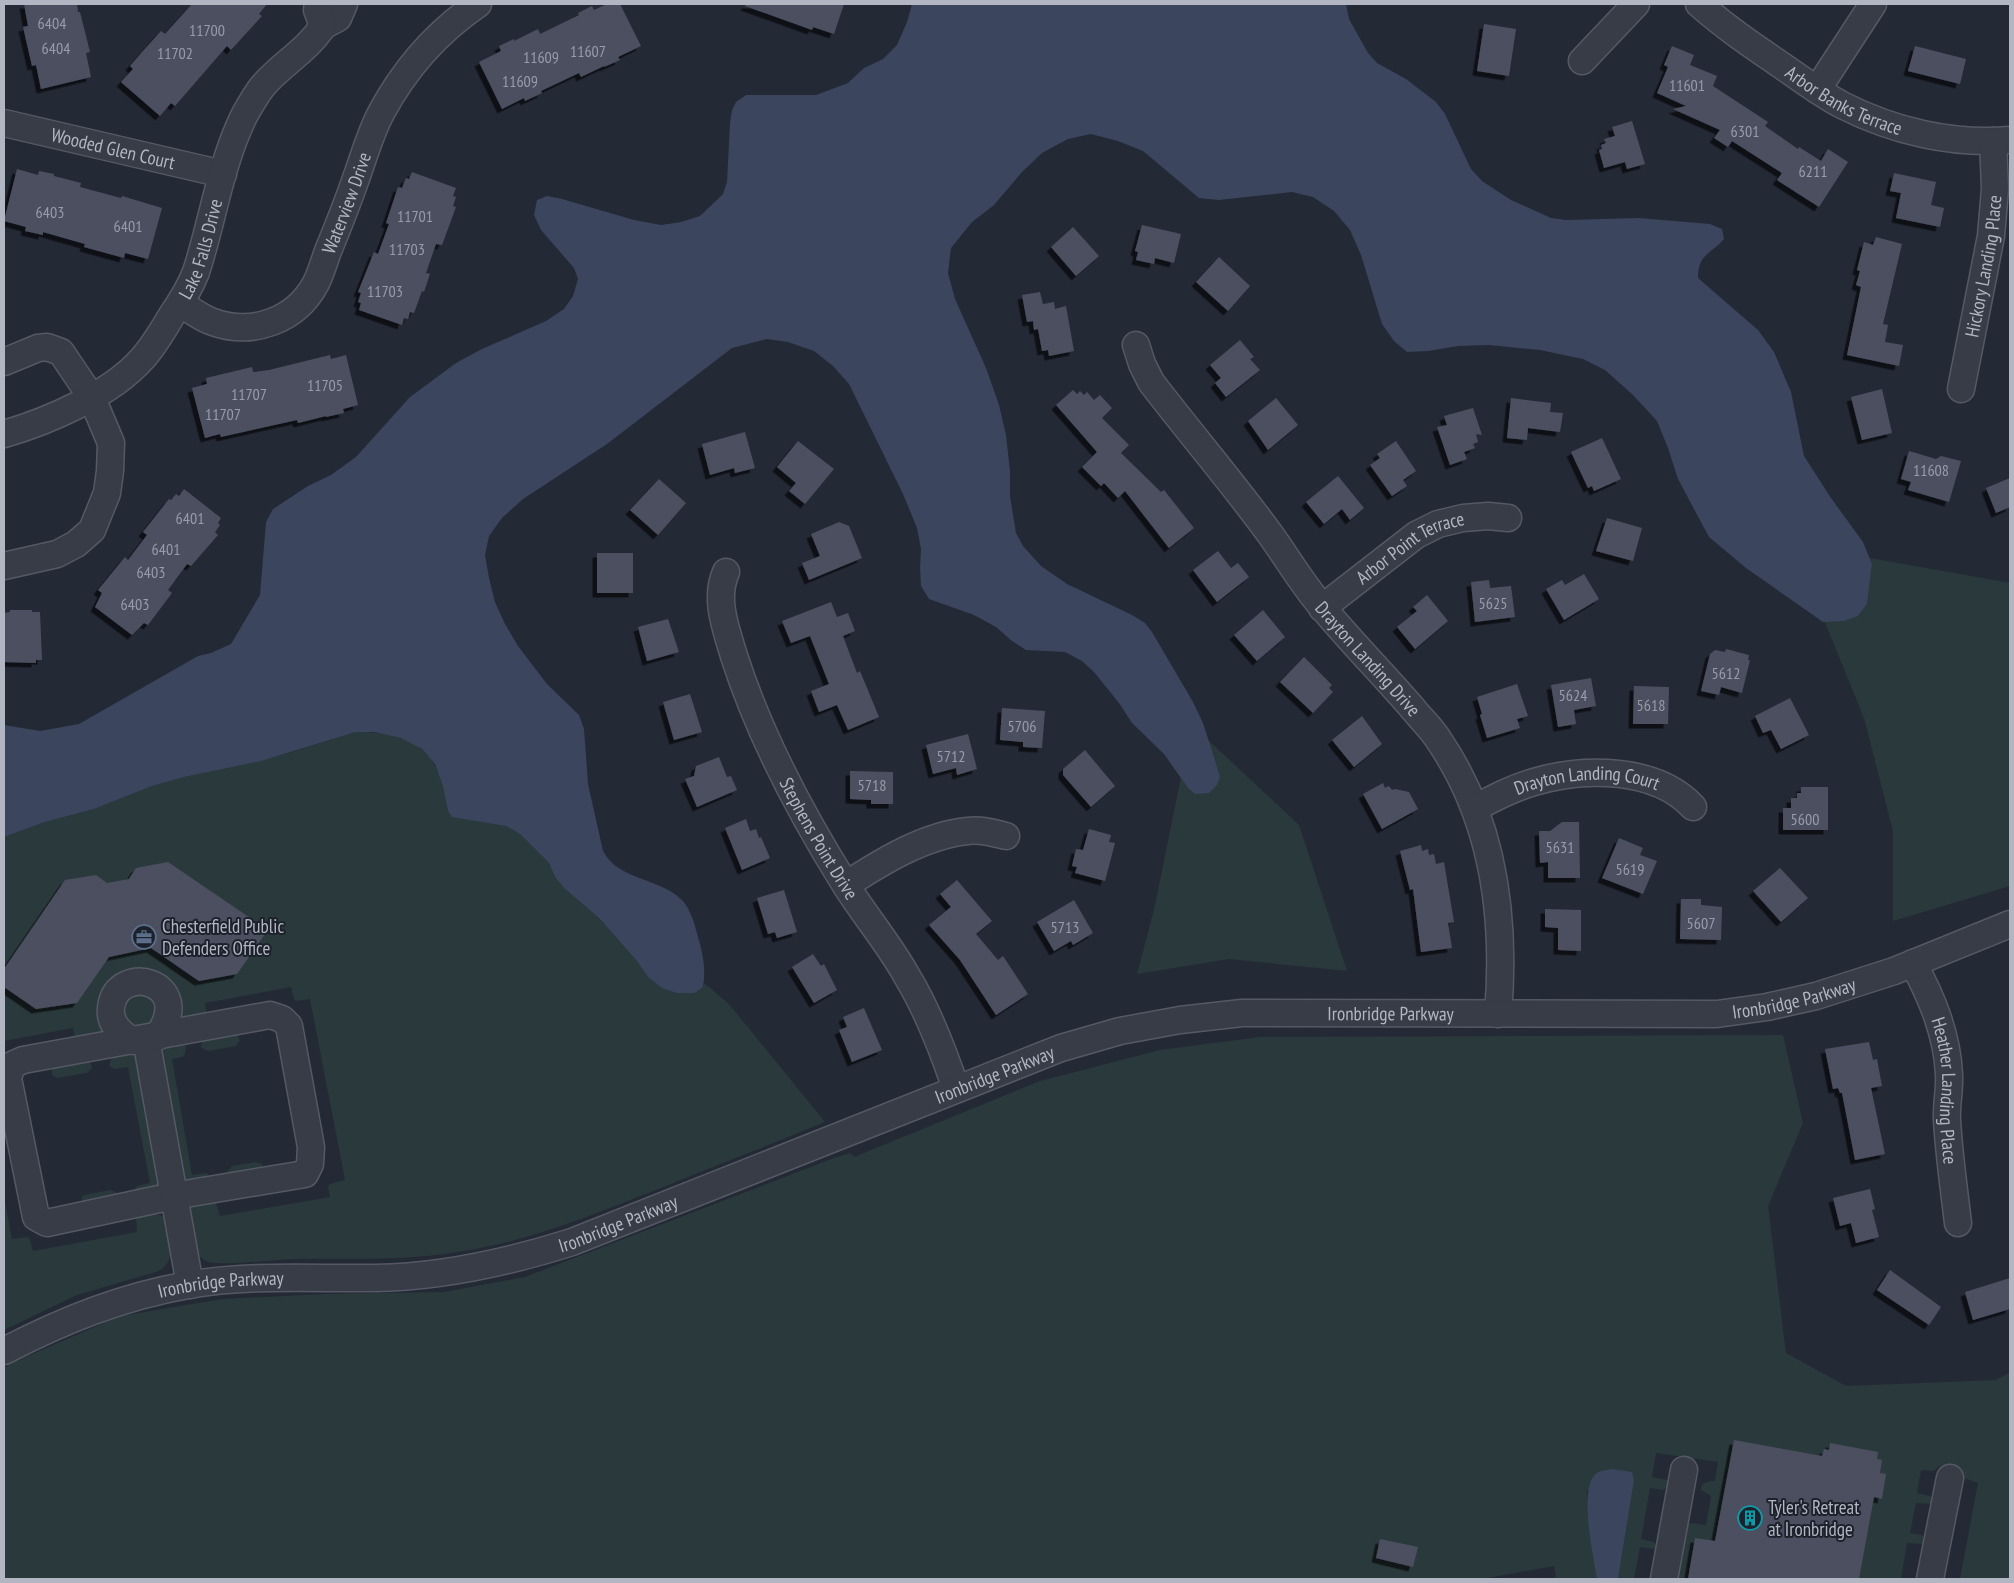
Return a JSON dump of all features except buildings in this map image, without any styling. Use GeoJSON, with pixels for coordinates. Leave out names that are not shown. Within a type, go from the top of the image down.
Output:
{"type":"FeatureCollection","features":[{"type":"Feature","properties":{"kind":"street","name":"Lake Falls Drive"},"geometry":{"type":"LineString","coordinates":[[4,434],[92,398],[118,381],[142,360],[158,339],[180,303],[195,273],[231,146],[244,115],[262,87],[314,40],[321,15],[338,18],[344,4]]}},
{"type":"Feature","properties":{"kind":"street","name":"Waterview Drive"},"geometry":{"type":"LineString","coordinates":[[180,303],[212,322],[236,328],[252,328],[278,320],[290,313],[305,300],[316,283],[355,183],[366,148],[381,114],[400,82],[422,52],[437,37],[478,4]]}},
{"type":"Feature","properties":{"kind":"street"},"geometry":{"type":"LineString","coordinates":[[1582,61],[1636,4]]}},
{"type":"Feature","properties":{"kind":"street","name":"Arbor Banks Terrace"},"geometry":{"type":"LineString","coordinates":[[1700,4],[1755,47],[1818,90],[1856,112],[1899,128],[1933,136],[2002,140]]}},
{"type":"Feature","properties":{"kind":"street"},"geometry":{"type":"LineString","coordinates":[[1818,90],[1873,4]]}},
{"type":"Feature","properties":{"kind":"street","name":"Wooded Glen Court"},"geometry":{"type":"LineString","coordinates":[[4,123],[223,174]]}},
{"type":"Feature","properties":{"kind":"street","name":"Hickory Landing Place"},"geometry":{"type":"LineString","coordinates":[[1961,389],[1991,236],[2002,140]]}},
{"type":"Feature","properties":{"kind":"street","name":"Drayton Landing Drive"},"geometry":{"type":"LineString","coordinates":[[1136,345],[1142,364],[1151,382],[1271,535],[1295,573],[1322,608],[1386,676],[1439,740],[1459,771],[1481,825],[1495,886],[1500,928],[1501,971],[1498,1014]]}},
{"type":"Feature","properties":{"kind":"street"},"geometry":{"type":"LineString","coordinates":[[4,362],[38,348],[55,349],[61,352],[92,398],[111,442],[107,493],[92,530],[76,544],[57,554],[4,566]]}},
{"type":"Feature","properties":{"kind":"street","name":"Arbor Point Terrace"},"geometry":{"type":"LineString","coordinates":[[1322,608],[1416,535],[1438,524],[1463,518],[1488,516],[1508,518]]}},
{"type":"Feature","properties":{"kind":"street","name":"Stephens Point Drive"},"geometry":{"type":"LineString","coordinates":[[726,572],[720,604],[745,690],[766,742],[810,828],[912,984],[942,1047],[956,1089]]}},
{"type":"Feature","properties":{"kind":"street","name":"Drayton Landing Court"},"geometry":{"type":"LineString","coordinates":[[1475,808],[1504,793],[1535,782],[1567,775],[1600,773],[1639,777],[1660,784],[1675,791],[1693,807]]}},
{"type":"Feature","properties":{"kind":"street"},"geometry":{"type":"LineString","coordinates":[[846,885],[879,864],[915,846],[953,833],[970,830],[1006,836]]}},
{"type":"Feature","properties":{"kind":"street","name":"Ironbridge Parkway"},"geometry":{"type":"LineString","coordinates":[[4,1351],[49,1328],[111,1303],[143,1294],[190,1285],[243,1279],[418,1276],[480,1266],[532,1254],[572,1242],[1061,1048],[1120,1031],[1180,1020],[1242,1014],[1666,1015],[1725,1013],[1767,1008],[1816,996],[1913,963],[2010,924]]}},
{"type":"Feature","properties":{"kind":"street","name":"Heather Landing Place"},"geometry":{"type":"LineString","coordinates":[[1913,963],[1929,992],[1941,1023],[1948,1056],[1947,1118],[1958,1223]]}},
{"type":"Feature","properties":{"kind":"street"},"geometry":{"type":"LineString","coordinates":[[270,1015],[282,1019],[289,1026],[311,1147],[310,1164],[305,1174],[173,1196],[47,1223],[36,1217],[8,1078],[12,1065],[24,1060],[270,1015]]}},
{"type":"Feature","properties":{"kind":"street"},"geometry":{"type":"LineString","coordinates":[[145,1039],[190,1285]]}},
{"type":"Feature","properties":{"kind":"street"},"geometry":{"type":"LineString","coordinates":[[1664,1579],[1684,1470]]}},
{"type":"Feature","properties":{"kind":"street"},"geometry":{"type":"LineString","coordinates":[[1930,1579],[1950,1478]]}},
{"type":"Feature","properties":{"kind":"shaded area"},"geometry":{"type":"Polygon","coordinates":[[[1870,558],[2010,583],[2010,886],[1893,921],[1893,831],[1864,718],[1824,620],[1858,616],[1867,604],[1872,564],[1870,558]]]}},
{"type":"Feature","properties":{"kind":"shaded area"},"geometry":{"type":"Polygon","coordinates":[[[356,732],[394,736],[409,741],[422,749],[439,774],[448,811],[506,826],[520,834],[549,863],[555,877],[564,888],[600,919],[636,960],[648,977],[703,987],[704,983],[729,1004],[825,1122],[583,1218],[509,1242],[438,1255],[398,1258],[296,1259],[213,1263],[201,1257],[192,1238],[188,1209],[191,1207],[197,1204],[213,1202],[216,1203],[220,1216],[330,1197],[328,1186],[345,1180],[310,999],[296,1001],[291,987],[205,1003],[207,1018],[183,1024],[141,973],[107,1032],[76,1042],[73,1028],[4,1041],[4,837],[45,822],[94,809],[152,786],[289,753],[356,732]]]}},
{"type":"Feature","properties":{"kind":"shaded area"},"geometry":{"type":"Polygon","coordinates":[[[1206,738],[1299,825],[1347,971],[1229,959],[1137,974],[1154,910],[1181,777],[1188,788],[1220,775],[1206,738]]]}},
{"type":"Feature","properties":{"kind":"shaded area"},"geometry":{"type":"Polygon","coordinates":[[[139,992],[156,999],[152,1028],[127,1026],[122,1009],[123,1005],[128,999],[139,992]]]}},
{"type":"Feature","properties":{"kind":"shaded area"},"geometry":{"type":"Polygon","coordinates":[[[237,1034],[240,1040],[236,1046],[208,1051],[201,1048],[204,1039],[237,1034]]]}},
{"type":"Feature","properties":{"kind":"shaded area"},"geometry":{"type":"Polygon","coordinates":[[[1783,1035],[1803,1123],[1768,1206],[1786,1353],[1846,1386],[1996,1380],[2010,1372],[2010,1579],[1960,1579],[1978,1483],[1961,1477],[1958,1470],[1939,1466],[1934,1471],[1921,1470],[1917,1493],[1930,1496],[1933,1500],[1932,1504],[1916,1503],[1910,1533],[1922,1535],[1925,1540],[1924,1544],[1907,1543],[1901,1579],[1675,1579],[1686,1525],[1692,1523],[1706,1525],[1711,1496],[1701,1490],[1701,1487],[1705,1482],[1715,1481],[1718,1462],[1656,1453],[1652,1477],[1667,1480],[1668,1486],[1663,1490],[1650,1488],[1641,1539],[1654,1542],[1656,1546],[1654,1549],[1640,1547],[1634,1579],[1618,1579],[1634,1481],[1631,1472],[1587,1491],[1588,1515],[1597,1579],[1556,1579],[1554,1566],[1482,1579],[4,1579],[4,1368],[120,1316],[222,1299],[324,1294],[444,1292],[525,1277],[834,1158],[850,1153],[854,1157],[1040,1081],[1160,1050],[1260,1037],[1783,1035]]]}},
{"type":"Feature","properties":{"kind":"shaded area"},"geometry":{"type":"Polygon","coordinates":[[[180,1043],[186,1046],[185,1054],[182,1057],[172,1059],[192,1175],[207,1173],[210,1179],[183,1181],[160,1060],[165,1048],[180,1043]]]}},
{"type":"Feature","properties":{"kind":"shaded area"},"geometry":{"type":"Polygon","coordinates":[[[129,1054],[136,1057],[140,1063],[161,1176],[159,1189],[137,1194],[135,1190],[137,1186],[150,1183],[128,1067],[114,1069],[109,1066],[112,1056],[129,1054]]]}},
{"type":"Feature","properties":{"kind":"shaded area"},"geometry":{"type":"Polygon","coordinates":[[[90,1062],[92,1068],[87,1073],[57,1078],[52,1075],[52,1068],[56,1066],[90,1062]]]}},
{"type":"Feature","properties":{"kind":"shaded area"},"geometry":{"type":"Polygon","coordinates":[[[256,1162],[262,1164],[263,1168],[227,1176],[227,1172],[232,1166],[256,1162]]]}},
{"type":"Feature","properties":{"kind":"shaded area"},"geometry":{"type":"Polygon","coordinates":[[[110,1190],[116,1192],[117,1196],[82,1203],[84,1195],[110,1190]]]}},
{"type":"Feature","properties":{"kind":"shaded area"},"geometry":{"type":"Polygon","coordinates":[[[4,1197],[12,1239],[28,1237],[33,1251],[137,1232],[136,1217],[156,1214],[167,1219],[171,1241],[169,1260],[159,1271],[77,1295],[4,1330],[4,1197]]]}},
{"type":"Feature","properties":{"kind":"water"},"geometry":{"type":"Polygon","coordinates":[[[912,4],[1346,4],[1349,19],[1368,53],[1377,63],[1406,79],[1436,102],[1445,114],[1471,169],[1482,181],[1511,200],[1551,218],[1566,220],[1639,218],[1710,224],[1722,229],[1724,239],[1703,259],[1700,264],[1698,278],[1758,330],[1774,352],[1791,392],[1804,456],[1863,542],[1872,564],[1867,604],[1858,616],[1844,621],[1823,622],[1746,568],[1709,537],[1678,479],[1657,421],[1633,395],[1605,370],[1583,359],[1540,350],[1489,345],[1458,346],[1407,352],[1394,341],[1382,324],[1361,255],[1350,230],[1334,211],[1313,197],[1292,192],[1219,200],[1199,198],[1143,151],[1118,141],[1091,134],[1068,139],[1042,153],[1022,172],[994,205],[972,222],[951,248],[948,273],[955,299],[986,368],[999,405],[1006,435],[1010,471],[1010,496],[1016,533],[1023,546],[1041,566],[1067,584],[1132,615],[1145,623],[1152,632],[1193,702],[1203,723],[1220,776],[1217,785],[1209,793],[1195,794],[1188,788],[1164,754],[1132,723],[1119,703],[1094,672],[1082,661],[1065,652],[1026,650],[996,627],[974,615],[929,599],[921,586],[921,549],[917,528],[903,494],[849,384],[833,366],[814,351],[788,342],[767,339],[732,348],[607,444],[523,499],[502,518],[489,536],[485,555],[495,602],[505,624],[518,646],[547,684],[579,715],[584,729],[588,784],[603,851],[618,868],[672,892],[684,902],[690,911],[700,943],[704,968],[703,987],[695,993],[677,993],[662,988],[648,977],[636,960],[600,919],[564,888],[555,877],[549,863],[520,834],[506,826],[452,817],[448,811],[443,786],[435,764],[422,749],[401,738],[374,732],[356,732],[261,761],[184,777],[152,786],[94,809],[45,822],[4,837],[4,725],[40,731],[79,724],[198,656],[211,653],[231,644],[260,595],[266,522],[273,509],[308,486],[331,475],[356,457],[410,397],[456,363],[482,349],[546,321],[564,309],[573,296],[578,279],[574,268],[541,230],[534,215],[537,200],[547,196],[562,199],[634,220],[661,225],[681,222],[700,216],[723,194],[727,182],[730,123],[732,110],[736,102],[746,95],[816,95],[848,83],[864,68],[883,59],[897,45],[912,4]]]}},
{"type":"Feature","properties":{"kind":"water"},"geometry":{"type":"Polygon","coordinates":[[[1612,1469],[1632,1472],[1634,1481],[1618,1579],[1597,1579],[1588,1523],[1588,1492],[1591,1480],[1597,1473],[1612,1469]]]}},
{"type":"Feature","properties":{"kind":"place","name":"Chesterfield Public Defenders Office"},"geometry":{"type":"Point","coordinates":[144,937]}},
{"type":"Feature","properties":{"kind":"place","name":"Tyler's Retreat at Ironbridge"},"geometry":{"type":"Point","coordinates":[1750,1518]}}]}
